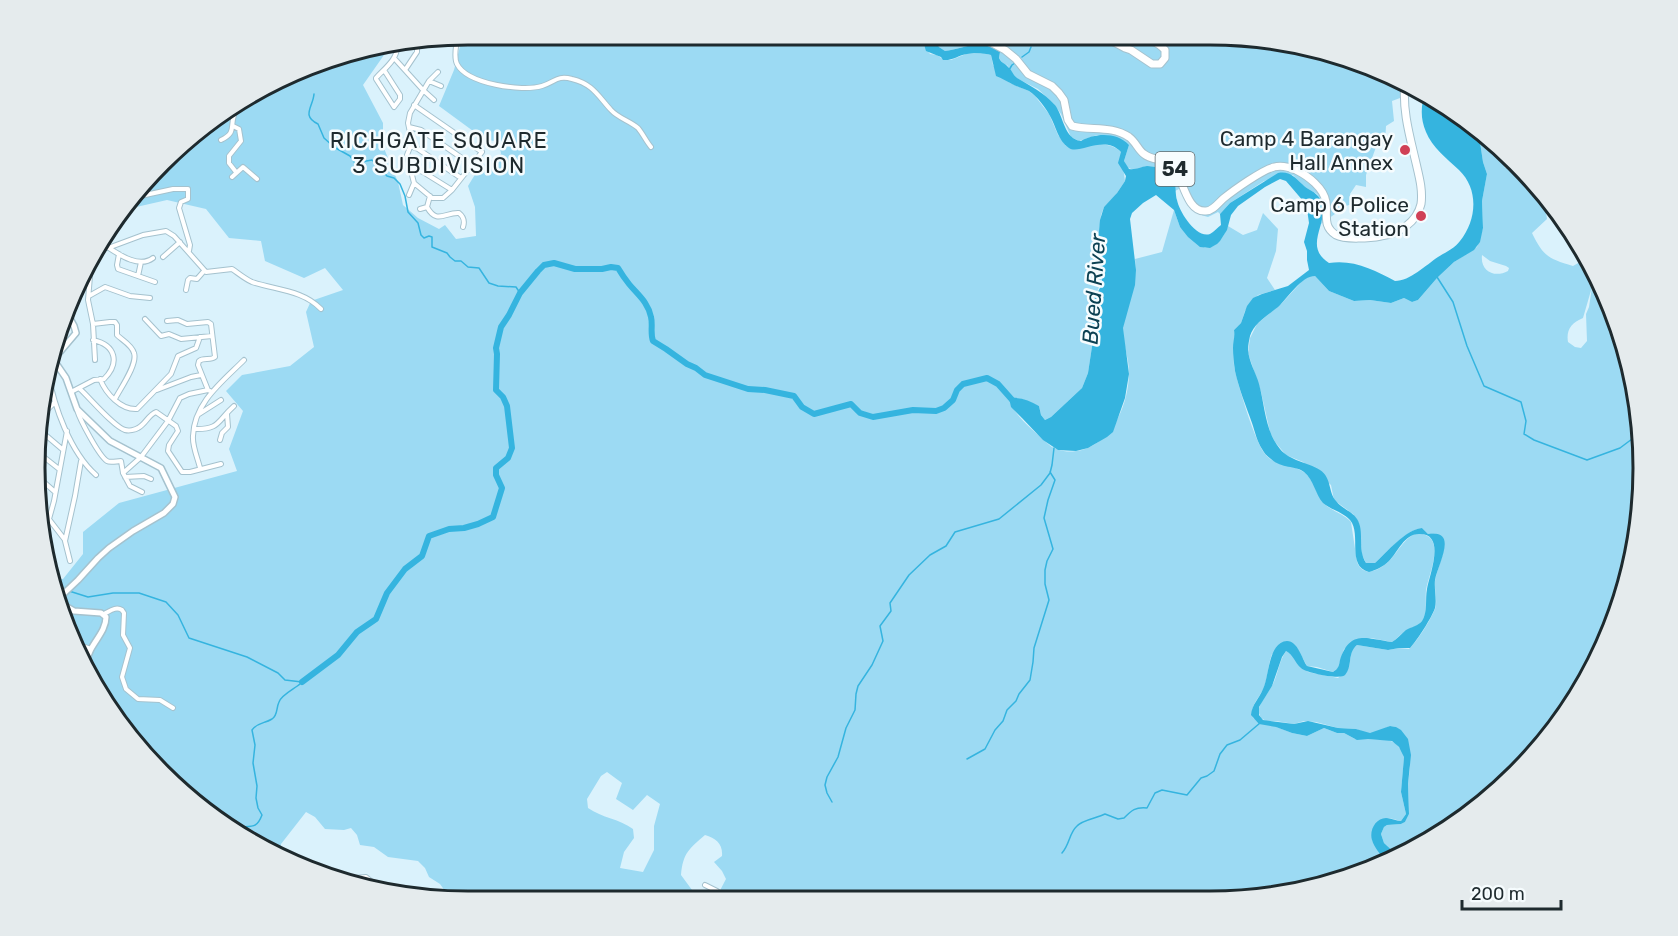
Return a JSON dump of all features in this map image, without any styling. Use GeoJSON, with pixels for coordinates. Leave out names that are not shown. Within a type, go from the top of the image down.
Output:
{"type":"FeatureCollection","features":[{"type":"Feature","properties":{"kind":"highway","name":"54"},"geometry":{"type":"LineString","coordinates":[[995,45],[1017,61],[1028,74],[1052,86],[1062,95],[1066,117],[1072,126],[1117,131],[1132,139],[1144,154],[1172,165],[1190,202],[1200,210],[1210,210],[1232,192],[1272,167],[1288,167],[1307,177],[1322,190],[1326,201],[1327,226],[1336,234]]}},
{"type":"Feature","properties":{"kind":"highway"},"geometry":{"type":"LineString","coordinates":[[1119,45],[1131,50],[1146,62],[1160,64],[1165,58],[1165,50],[1159,45]]}},
{"type":"Feature","properties":{"kind":"highway"},"geometry":{"type":"LineString","coordinates":[[1336,234],[1348,237],[1379,237],[1391,234],[1404,228],[1418,211],[1421,202],[1421,188],[1406,120],[1404,93]]}},
{"type":"Feature","properties":{"kind":"main road"},"geometry":{"type":"LineString","coordinates":[[61,351],[76,333],[71,321]]}},
{"type":"Feature","properties":{"kind":"main road"},"geometry":{"type":"LineString","coordinates":[[57,366],[66,378],[77,410],[110,441],[161,468],[175,501],[164,513],[109,548],[64,593]]}},
{"type":"Feature","properties":{"kind":"main road"},"geometry":{"type":"LineString","coordinates":[[68,607],[80,612],[94,611],[105,614],[106,622],[89,655]]}},
{"type":"Feature","properties":{"kind":"street"},"geometry":{"type":"LineString","coordinates":[[456,45],[455,61],[460,69],[477,80],[495,85],[529,88],[542,86],[558,78],[574,79],[592,88],[612,111],[639,129],[651,147]]}},
{"type":"Feature","properties":{"kind":"street"},"geometry":{"type":"LineString","coordinates":[[405,70],[417,49]]}},
{"type":"Feature","properties":{"kind":"street"},"geometry":{"type":"LineString","coordinates":[[384,70],[400,95],[394,107],[376,78],[397,51]]}},
{"type":"Feature","properties":{"kind":"street"},"geometry":{"type":"LineString","coordinates":[[394,57],[434,100]]}},
{"type":"Feature","properties":{"kind":"street"},"geometry":{"type":"LineString","coordinates":[[414,105],[482,153],[443,198],[430,196],[414,183],[407,155],[412,139],[409,117],[414,105],[423,90],[438,72]]}},
{"type":"Feature","properties":{"kind":"street"},"geometry":{"type":"LineString","coordinates":[[429,81],[441,86]]}},
{"type":"Feature","properties":{"kind":"street"},"geometry":{"type":"LineString","coordinates":[[221,140],[232,132],[234,116]]}},
{"type":"Feature","properties":{"kind":"street"},"geometry":{"type":"LineString","coordinates":[[233,126],[239,129],[241,138],[229,156],[229,163],[236,172]]}},
{"type":"Feature","properties":{"kind":"street"},"geometry":{"type":"LineString","coordinates":[[409,127],[421,130],[472,165]]}},
{"type":"Feature","properties":{"kind":"street"},"geometry":{"type":"LineString","coordinates":[[410,146],[418,148],[461,177]]}},
{"type":"Feature","properties":{"kind":"street"},"geometry":{"type":"LineString","coordinates":[[232,177],[240,167],[244,167],[257,179]]}},
{"type":"Feature","properties":{"kind":"street"},"geometry":{"type":"LineString","coordinates":[[410,168],[423,172],[452,190]]}},
{"type":"Feature","properties":{"kind":"street"},"geometry":{"type":"LineString","coordinates":[[409,195],[414,183]]}},
{"type":"Feature","properties":{"kind":"street"},"geometry":{"type":"LineString","coordinates":[[145,195],[174,189],[188,189],[188,199],[181,202],[179,208],[190,245],[189,251]]}},
{"type":"Feature","properties":{"kind":"street"},"geometry":{"type":"LineString","coordinates":[[427,207],[430,196]]}},
{"type":"Feature","properties":{"kind":"street"},"geometry":{"type":"LineString","coordinates":[[420,209],[427,207]]}},
{"type":"Feature","properties":{"kind":"street"},"geometry":{"type":"LineString","coordinates":[[427,207],[432,214],[438,217],[459,213],[464,218],[463,227]]}},
{"type":"Feature","properties":{"kind":"street"},"geometry":{"type":"LineString","coordinates":[[1336,234],[1350,234],[1371,227]]}},
{"type":"Feature","properties":{"kind":"street"},"geometry":{"type":"LineString","coordinates":[[108,248],[143,235],[166,231],[189,251],[204,271],[232,269],[249,281],[298,294],[321,309]]}},
{"type":"Feature","properties":{"kind":"street"},"geometry":{"type":"LineString","coordinates":[[163,257],[188,240]]}},
{"type":"Feature","properties":{"kind":"street"},"geometry":{"type":"LineString","coordinates":[[108,248],[141,262],[147,262],[153,258]]}},
{"type":"Feature","properties":{"kind":"street"},"geometry":{"type":"LineString","coordinates":[[119,254],[117,268],[155,282]]}},
{"type":"Feature","properties":{"kind":"street"},"geometry":{"type":"LineString","coordinates":[[138,276],[141,262]]}},
{"type":"Feature","properties":{"kind":"street"},"geometry":{"type":"LineString","coordinates":[[186,290],[188,280],[197,279],[204,271]]}},
{"type":"Feature","properties":{"kind":"street"},"geometry":{"type":"LineString","coordinates":[[90,279],[89,309],[93,324],[95,360]]}},
{"type":"Feature","properties":{"kind":"street"},"geometry":{"type":"LineString","coordinates":[[89,296],[105,287],[130,296],[150,298]]}},
{"type":"Feature","properties":{"kind":"street"},"geometry":{"type":"LineString","coordinates":[[145,318],[160,336],[169,334],[182,339],[212,336]]}},
{"type":"Feature","properties":{"kind":"street"},"geometry":{"type":"LineString","coordinates":[[167,321],[178,320],[187,324],[210,322],[215,357],[203,358],[199,361],[198,367],[210,391]]}},
{"type":"Feature","properties":{"kind":"street"},"geometry":{"type":"LineString","coordinates":[[93,324],[115,322],[117,335],[134,352],[133,366],[115,399]]}},
{"type":"Feature","properties":{"kind":"street"},"geometry":{"type":"LineString","coordinates":[[100,380],[105,390],[126,408],[137,409],[173,371],[177,356],[196,348],[200,337]]}},
{"type":"Feature","properties":{"kind":"street"},"geometry":{"type":"LineString","coordinates":[[71,392],[89,382],[104,379],[110,373],[113,355],[106,344],[93,340]]}},
{"type":"Feature","properties":{"kind":"street"},"geometry":{"type":"LineString","coordinates":[[200,468],[193,439],[202,405],[210,391],[244,360]]}},
{"type":"Feature","properties":{"kind":"street"},"geometry":{"type":"LineString","coordinates":[[154,391],[201,375]]}},
{"type":"Feature","properties":{"kind":"street"},"geometry":{"type":"LineString","coordinates":[[80,388],[124,430],[138,428],[156,412],[177,428],[177,435],[169,445],[168,451],[180,470],[190,472],[221,464]]}},
{"type":"Feature","properties":{"kind":"street"},"geometry":{"type":"LineString","coordinates":[[52,390],[54,402],[81,460],[96,475]]}},
{"type":"Feature","properties":{"kind":"street"},"geometry":{"type":"LineString","coordinates":[[124,475],[141,457],[168,421],[180,399],[189,394],[210,391]]}},
{"type":"Feature","properties":{"kind":"street"},"geometry":{"type":"LineString","coordinates":[[198,415],[221,399]]}},
{"type":"Feature","properties":{"kind":"street"},"geometry":{"type":"LineString","coordinates":[[50,406],[54,402]]}},
{"type":"Feature","properties":{"kind":"street"},"geometry":{"type":"LineString","coordinates":[[194,429],[207,430],[218,425],[234,406]]}},
{"type":"Feature","properties":{"kind":"street"},"geometry":{"type":"LineString","coordinates":[[77,410],[88,433],[105,459],[109,462],[121,461],[124,475],[130,486],[142,492]]}},
{"type":"Feature","properties":{"kind":"street"},"geometry":{"type":"LineString","coordinates":[[220,440],[222,433],[228,428],[226,414]]}},
{"type":"Feature","properties":{"kind":"street"},"geometry":{"type":"LineString","coordinates":[[67,431],[49,519],[65,541],[70,561]]}},
{"type":"Feature","properties":{"kind":"street"},"geometry":{"type":"LineString","coordinates":[[46,436],[63,449]]}},
{"type":"Feature","properties":{"kind":"street"},"geometry":{"type":"LineString","coordinates":[[45,458],[59,469]]}},
{"type":"Feature","properties":{"kind":"street"},"geometry":{"type":"LineString","coordinates":[[65,541],[81,460]]}},
{"type":"Feature","properties":{"kind":"street"},"geometry":{"type":"LineString","coordinates":[[124,475],[144,476],[151,480]]}},
{"type":"Feature","properties":{"kind":"street"},"geometry":{"type":"LineString","coordinates":[[46,483],[56,492]]}},
{"type":"Feature","properties":{"kind":"street"},"geometry":{"type":"LineString","coordinates":[[105,614],[116,608],[122,609],[124,613],[123,635],[130,648],[122,677],[126,689],[138,699],[160,700],[173,708]]}},
{"type":"Feature","properties":{"kind":"street"},"geometry":{"type":"LineString","coordinates":[[86,648],[91,650]]}},
{"type":"Feature","properties":{"kind":"street"},"geometry":{"type":"LineString","coordinates":[[705,885],[717,891]]}},
{"type":"Feature","properties":{"kind":"shaded area"},"geometry":{"type":"Polygon","coordinates":[[[460,45],[924,45],[930,54],[937,55],[944,60],[951,60],[966,54],[991,55],[993,65],[1003,78],[1035,96],[1049,114],[1058,135],[1066,146],[1102,144],[1121,152],[1125,181],[1104,207],[1101,215],[1098,242],[1103,258],[1102,279],[1091,308],[1093,340],[1088,373],[1082,388],[1045,420],[1039,406],[1022,399],[1009,398],[1011,405],[1025,423],[1051,446],[1063,451],[1082,450],[1093,445],[1103,438],[1118,419],[1128,384],[1129,366],[1123,327],[1135,278],[1135,259],[1162,252],[1174,210],[1180,227],[1205,248],[1216,244],[1228,226],[1243,235],[1257,230],[1263,213],[1278,229],[1276,251],[1267,278],[1275,290],[1258,295],[1245,311],[1241,323],[1234,330],[1235,371],[1252,427],[1261,448],[1273,461],[1306,474],[1325,504],[1351,522],[1357,562],[1364,570],[1372,571],[1382,567],[1411,536],[1423,534],[1433,542],[1434,555],[1426,590],[1425,614],[1420,623],[1392,642],[1371,638],[1344,649],[1338,668],[1333,672],[1307,666],[1297,648],[1272,654],[1264,687],[1252,709],[1253,718],[1292,733],[1307,736],[1324,728],[1344,733],[1355,739],[1389,740],[1403,752],[1401,792],[1406,814],[1401,821],[1389,818],[1372,831],[1372,840],[1381,855],[1319,877],[1293,883],[1238,890],[720,891],[726,879],[714,862],[722,856],[721,848],[718,842],[705,835],[688,852],[683,861],[681,875],[692,890],[700,891],[444,890],[440,884],[429,877],[425,868],[418,861],[388,857],[374,847],[360,845],[357,835],[351,828],[325,829],[315,817],[306,812],[281,847],[256,834],[210,804],[150,747],[116,703],[77,630],[60,579],[63,579],[83,554],[83,532],[119,503],[237,471],[229,449],[243,411],[226,391],[242,375],[290,366],[314,347],[306,312],[311,301],[343,290],[325,268],[304,278],[265,261],[261,241],[229,238],[206,209],[167,200],[134,207],[189,150],[233,116],[306,77],[332,67],[380,54],[384,55],[363,85],[383,123],[383,146],[398,182],[403,205],[418,218],[439,229],[445,225],[456,239],[476,236],[475,207],[468,186],[479,168],[501,154],[499,142],[484,139],[439,106],[454,70],[460,45]],[[607,772],[601,776],[587,799],[588,808],[633,829],[634,838],[624,852],[620,868],[643,872],[654,850],[654,826],[660,804],[647,795],[633,810],[616,799],[622,783],[607,772]]]}},
{"type":"Feature","properties":{"kind":"shaded area"},"geometry":{"type":"Polygon","coordinates":[[[924,45],[938,45],[945,51],[979,45],[1000,52],[1000,60],[1016,77],[1042,93],[1055,105],[1068,132],[1075,139],[1081,141],[1099,135],[1118,138],[1129,145],[1124,161],[1129,169],[1150,166],[1173,173],[1178,205],[1189,223],[1199,232],[1210,234],[1221,225],[1220,214],[1230,203],[1278,173],[1289,174],[1320,199],[1323,216],[1317,249],[1321,256],[1329,263],[1355,264],[1372,269],[1395,281],[1412,276],[1456,246],[1466,233],[1472,214],[1473,195],[1470,186],[1459,170],[1436,148],[1426,132],[1423,122],[1423,103],[1480,142],[1487,174],[1482,201],[1483,228],[1480,242],[1474,250],[1454,262],[1418,300],[1412,302],[1404,298],[1391,303],[1370,300],[1354,301],[1329,291],[1315,276],[1310,277],[1300,283],[1278,307],[1258,323],[1252,331],[1248,346],[1268,426],[1275,442],[1284,453],[1324,473],[1336,501],[1355,516],[1359,524],[1363,558],[1366,563],[1375,563],[1409,532],[1416,529],[1422,528],[1428,534],[1437,534],[1443,537],[1445,542],[1435,580],[1435,608],[1431,618],[1410,648],[1388,650],[1357,645],[1352,652],[1345,675],[1337,677],[1304,670],[1286,651],[1272,686],[1259,707],[1259,715],[1263,720],[1294,724],[1308,721],[1370,733],[1390,726],[1401,730],[1408,739],[1411,755],[1408,784],[1409,814],[1405,822],[1384,827],[1381,834],[1384,843],[1391,850],[1381,855],[1371,836],[1372,829],[1379,820],[1386,818],[1401,821],[1406,814],[1401,792],[1404,757],[1399,747],[1392,741],[1357,740],[1344,733],[1324,728],[1307,736],[1292,733],[1259,724],[1251,715],[1265,684],[1276,647],[1287,641],[1291,642],[1307,666],[1333,672],[1338,667],[1344,650],[1354,640],[1367,638],[1392,642],[1406,630],[1420,623],[1424,617],[1427,589],[1433,566],[1432,540],[1419,534],[1405,540],[1382,567],[1369,572],[1362,569],[1356,557],[1355,533],[1350,520],[1323,503],[1304,472],[1275,462],[1268,457],[1257,440],[1235,371],[1234,330],[1241,323],[1247,306],[1253,298],[1288,286],[1309,270],[1304,242],[1309,223],[1304,202],[1286,181],[1280,179],[1238,206],[1231,215],[1227,230],[1220,241],[1210,248],[1200,247],[1188,237],[1180,227],[1174,210],[1156,195],[1132,213],[1130,219],[1136,270],[1135,285],[1123,328],[1129,374],[1125,398],[1113,432],[1107,437],[1088,448],[1076,451],[1058,450],[1043,440],[1011,407],[1009,398],[1024,399],[1039,406],[1045,420],[1082,388],[1088,373],[1093,340],[1091,305],[1101,286],[1102,279],[1103,258],[1098,242],[1100,220],[1104,207],[1125,181],[1126,176],[1118,163],[1121,152],[1107,145],[1069,148],[1062,141],[1048,113],[1035,96],[996,76],[991,55],[970,54],[943,60],[926,51],[924,45]]]}},
{"type":"Feature","properties":{"kind":"shaded area"},"geometry":{"type":"Polygon","coordinates":[[[938,45],[979,45],[945,51],[938,45]]]}},
{"type":"Feature","properties":{"kind":"shaded area"},"geometry":{"type":"Polygon","coordinates":[[[979,45],[1238,46],[1293,53],[1319,59],[1372,77],[1401,91],[1400,98],[1392,101],[1394,121],[1386,126],[1385,142],[1376,147],[1366,175],[1366,187],[1356,185],[1350,194],[1352,204],[1321,224],[1323,214],[1320,199],[1293,175],[1264,181],[1230,203],[1220,214],[1218,212],[1208,217],[1190,207],[1181,188],[1175,191],[1175,177],[1172,172],[1152,166],[1134,170],[1126,167],[1124,161],[1129,145],[1097,135],[1079,141],[1071,137],[1054,104],[1038,89],[1016,78],[999,58],[1000,53],[979,45]]]}},
{"type":"Feature","properties":{"kind":"shaded area"},"geometry":{"type":"Polygon","coordinates":[[[1480,142],[1504,164],[1505,168],[1509,169],[1546,209],[1547,219],[1532,233],[1543,252],[1552,259],[1573,266],[1579,263],[1589,281],[1592,287],[1583,318],[1572,325],[1568,342],[1581,348],[1587,341],[1586,314],[1592,287],[1601,306],[1619,359],[1629,413],[1633,468],[1629,523],[1619,577],[1601,630],[1576,680],[1546,726],[1509,767],[1468,804],[1422,834],[1391,850],[1384,843],[1381,834],[1384,827],[1405,822],[1409,814],[1410,767],[1396,727],[1390,726],[1375,733],[1366,733],[1316,722],[1304,721],[1294,724],[1266,721],[1261,718],[1258,711],[1273,684],[1286,651],[1308,672],[1338,678],[1349,667],[1352,649],[1357,645],[1388,650],[1409,649],[1424,630],[1435,609],[1435,581],[1444,542],[1437,534],[1428,534],[1422,528],[1416,529],[1397,542],[1375,563],[1366,563],[1362,555],[1359,523],[1353,514],[1334,500],[1331,485],[1303,462],[1286,455],[1275,442],[1270,432],[1261,392],[1248,353],[1250,338],[1257,324],[1283,302],[1304,279],[1311,276],[1315,276],[1329,291],[1354,301],[1370,300],[1391,303],[1404,298],[1412,302],[1418,300],[1454,262],[1477,247],[1483,228],[1482,201],[1487,174],[1480,142]],[[1482,255],[1483,266],[1489,272],[1498,274],[1508,271],[1509,268],[1506,266],[1490,261],[1482,255]]]}},
{"type":"Feature","properties":{"kind":"waterway"},"geometry":{"type":"LineString","coordinates":[[1022,57],[1029,52],[1031,47]]}},
{"type":"Feature","properties":{"kind":"waterway"},"geometry":{"type":"LineString","coordinates":[[1009,70],[1015,63]]}},
{"type":"Feature","properties":{"kind":"waterway"},"geometry":{"type":"LineString","coordinates":[[314,94],[309,114],[310,118],[318,124],[324,138],[350,156],[355,163],[372,160],[387,176],[394,178],[400,184],[408,212],[418,223],[421,235],[424,238],[432,237],[432,247],[447,253],[455,261],[461,261],[468,267],[479,268],[489,283],[516,287],[520,293]]}},
{"type":"Feature","properties":{"kind":"waterway","name":"Bued River"},"geometry":{"type":"LineString","coordinates":[[302,682],[338,655],[357,632],[376,619],[387,593],[405,569],[422,556],[429,536],[449,529],[478,524],[493,517],[502,488],[496,475],[496,468],[508,458],[512,448],[507,406],[503,397],[496,390],[496,348],[501,327],[520,293],[544,265],[554,263],[575,269],[618,268],[648,307],[652,320],[653,341],[705,375],[748,389],[794,396],[802,407],[814,414],[851,404],[860,413],[873,417],[913,410],[936,411],[944,408],[953,400],[957,390],[963,384],[987,378],[998,384],[1014,402]]}},
{"type":"Feature","properties":{"kind":"waterway"},"geometry":{"type":"LineString","coordinates":[[1437,277],[1453,302],[1467,346],[1484,386],[1521,402],[1526,421],[1524,434],[1587,460],[1620,448],[1632,439]]}},
{"type":"Feature","properties":{"kind":"waterway"},"geometry":{"type":"LineString","coordinates":[[832,802],[825,785],[827,777],[838,757],[846,728],[855,710],[858,686],[872,665],[883,641],[880,626],[891,611],[890,603],[909,575],[930,555],[946,546],[955,532],[999,519],[1041,485],[1050,473],[1054,448]]}},
{"type":"Feature","properties":{"kind":"waterway"},"geometry":{"type":"LineString","coordinates":[[967,759],[985,749],[995,730],[1003,721],[1007,710],[1030,680],[1034,648],[1049,600],[1045,584],[1045,570],[1053,549],[1044,518],[1055,480],[1050,472]]}},
{"type":"Feature","properties":{"kind":"waterway"},"geometry":{"type":"LineString","coordinates":[[69,591],[88,597],[113,593],[139,593],[166,602],[178,615],[189,638],[247,657],[278,673],[285,680],[302,682]]}},
{"type":"Feature","properties":{"kind":"waterway","name":"Bued River"},"geometry":{"type":"LineString","coordinates":[[244,827],[256,824],[262,815],[256,798],[257,786],[253,763],[255,745],[252,730],[274,717],[280,699],[300,684]]}},
{"type":"Feature","properties":{"kind":"waterway"},"geometry":{"type":"LineString","coordinates":[[1062,853],[1074,829],[1082,822],[1105,814],[1118,819],[1124,818],[1134,810],[1147,808],[1155,793],[1162,790],[1187,795],[1201,778],[1214,771],[1220,754],[1227,745],[1240,740],[1260,723]]}},
{"type":"Feature","properties":{"kind":"place","name":"Camp 4 Barangay Hall Annex"},"geometry":{"type":"Point","coordinates":[1405,150]}},
{"type":"Feature","properties":{"kind":"place","name":"Camp 6 Police Station"},"geometry":{"type":"Point","coordinates":[1421,216]}},
{"type":"Feature","properties":{"kind":"district","name":"RICHGATE SQUARE 3 SUBDIVISION"},"geometry":{"type":"Point","coordinates":[439,152]}}]}
